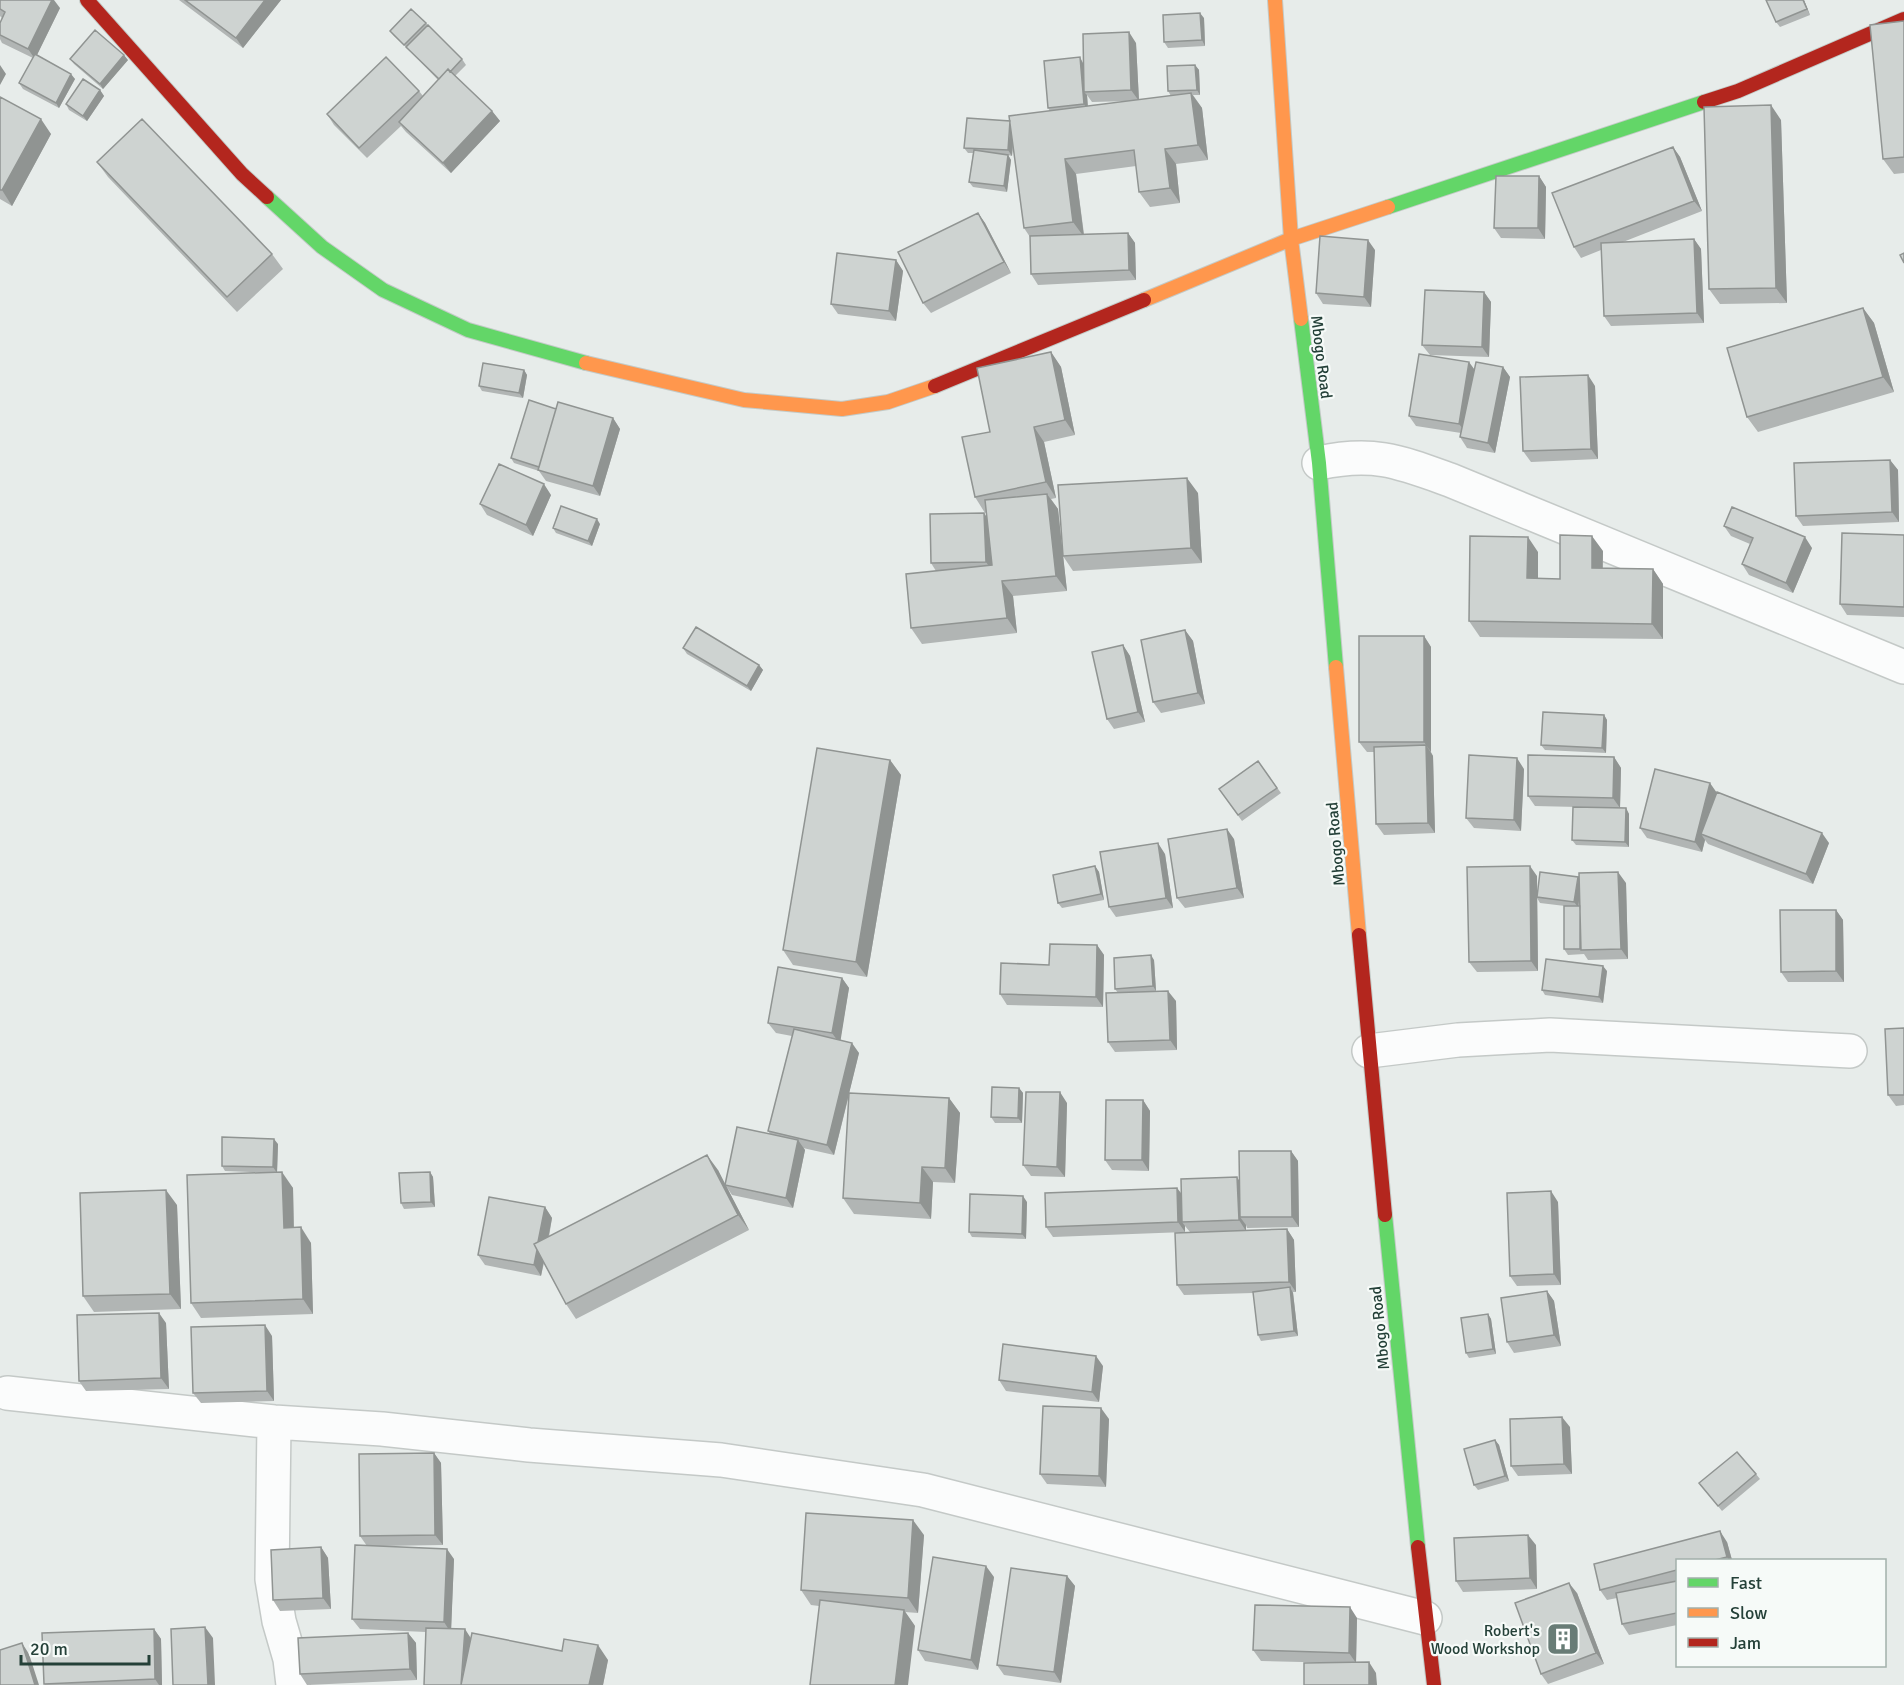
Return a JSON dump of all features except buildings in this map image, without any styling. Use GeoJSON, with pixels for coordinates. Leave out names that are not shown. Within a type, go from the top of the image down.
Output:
{"type":"FeatureCollection","features":[{"type":"Feature","properties":{"kind":"street"},"geometry":{"type":"LineString","coordinates":[[87,0],[242,174],[322,247],[383,290],[468,330],[582,362],[744,400],[843,409],[888,402],[929,389],[1291,239],[1738,91],[1904,19]]}},
{"type":"Feature","properties":{"kind":"street","name":"Mbogo Road"},"geometry":{"type":"LineString","coordinates":[[1275,0],[1291,239],[1319,463],[1369,1051],[1425,1618],[1434,1685]]}},
{"type":"Feature","properties":{"kind":"street"},"geometry":{"type":"LineString","coordinates":[[1319,463],[1342,458],[1378,458],[1408,465],[1450,480],[1904,667]]}},
{"type":"Feature","properties":{"kind":"street"},"geometry":{"type":"LineString","coordinates":[[1369,1051],[1458,1040],[1550,1035],[1850,1051]]}},
{"type":"Feature","properties":{"kind":"street"},"geometry":{"type":"LineString","coordinates":[[8,1394],[274,1422],[721,1460],[923,1490],[1425,1618]]}},
{"type":"Feature","properties":{"kind":"street"},"geometry":{"type":"LineString","coordinates":[[274,1422],[272,1579],[279,1621],[290,1659],[293,1685]]}},
{"type":"Feature","properties":{"kind":"traffic: fast"},"geometry":{"type":"LineString","coordinates":[[1388,207],[1704,102]]}},
{"type":"Feature","properties":{"kind":"traffic: fast"},"geometry":{"type":"LineString","coordinates":[[267,197],[322,247],[383,290],[468,330],[586,363]]}},
{"type":"Feature","properties":{"kind":"traffic: fast"},"geometry":{"type":"LineString","coordinates":[[1301,319],[1319,463],[1336,667]]}},
{"type":"Feature","properties":{"kind":"traffic: fast"},"geometry":{"type":"LineString","coordinates":[[1385,1215],[1418,1547]]}},
{"type":"Feature","properties":{"kind":"traffic: slow"},"geometry":{"type":"LineString","coordinates":[[1275,0],[1291,239],[1301,319]]}},
{"type":"Feature","properties":{"kind":"traffic: slow"},"geometry":{"type":"LineString","coordinates":[[1144,300],[1291,239],[1388,207]]}},
{"type":"Feature","properties":{"kind":"traffic: slow"},"geometry":{"type":"LineString","coordinates":[[586,363],[744,400],[842,409],[888,402],[935,386]]}},
{"type":"Feature","properties":{"kind":"traffic: slow"},"geometry":{"type":"LineString","coordinates":[[1336,667],[1359,935]]}},
{"type":"Feature","properties":{"kind":"traffic: jam"},"geometry":{"type":"LineString","coordinates":[[87,0],[242,174],[267,197]]}},
{"type":"Feature","properties":{"kind":"traffic: jam"},"geometry":{"type":"LineString","coordinates":[[1704,102],[1738,91],[1904,19]]}},
{"type":"Feature","properties":{"kind":"traffic: jam"},"geometry":{"type":"LineString","coordinates":[[935,386],[1144,300]]}},
{"type":"Feature","properties":{"kind":"traffic: jam"},"geometry":{"type":"LineString","coordinates":[[1359,935],[1385,1215]]}},
{"type":"Feature","properties":{"kind":"traffic: jam"},"geometry":{"type":"LineString","coordinates":[[1418,1547],[1434,1685]]}},
{"type":"Feature","properties":{"kind":"place","name":"Robert's Wood Workshop"},"geometry":{"type":"Point","coordinates":[1563,1639]}}]}
